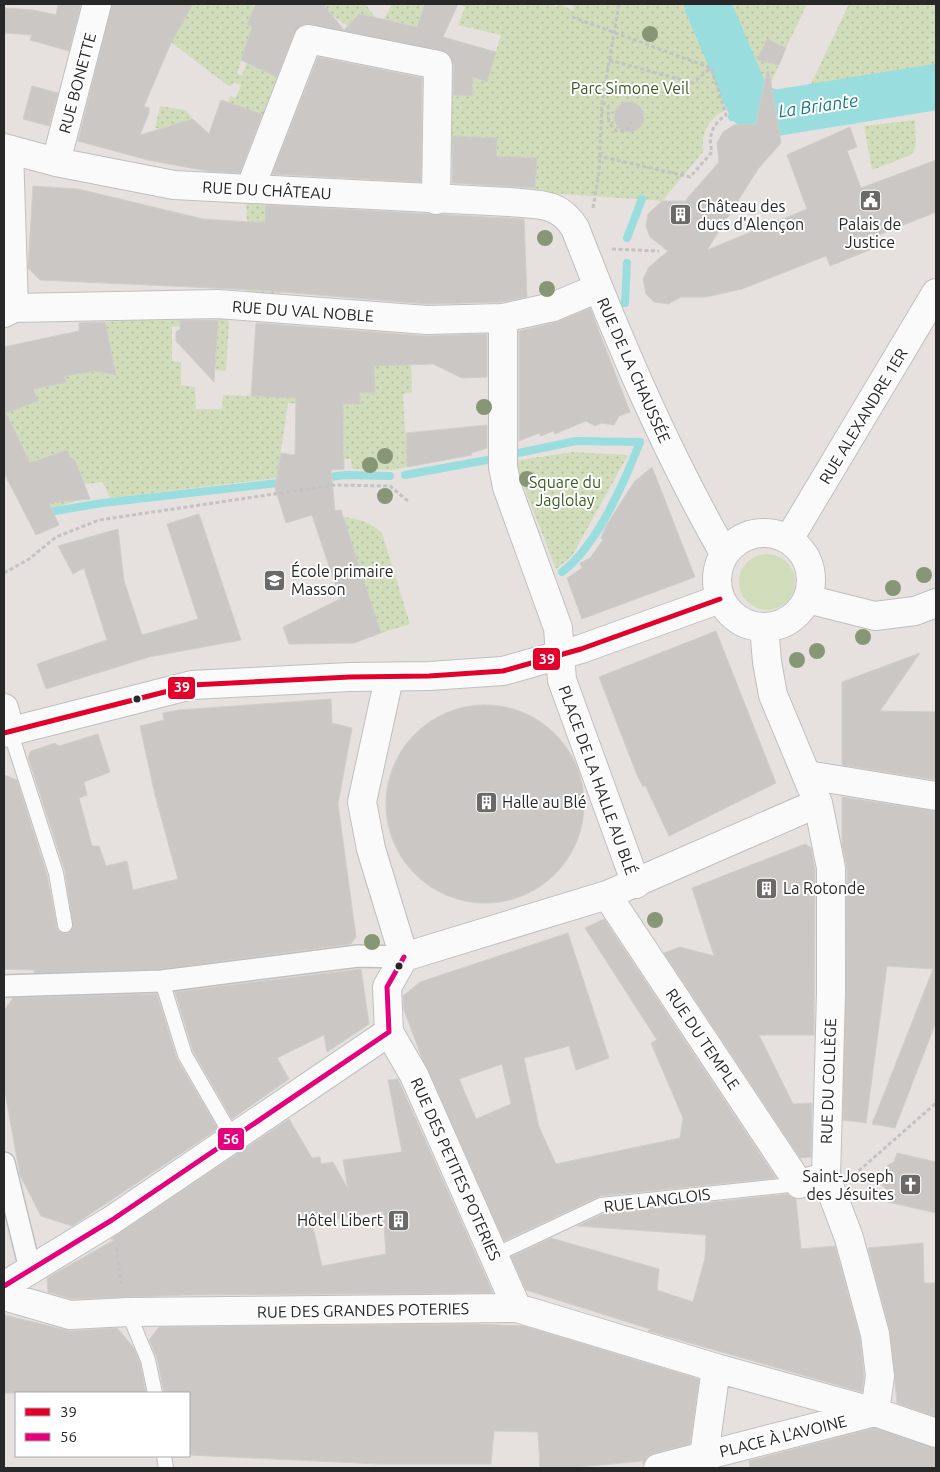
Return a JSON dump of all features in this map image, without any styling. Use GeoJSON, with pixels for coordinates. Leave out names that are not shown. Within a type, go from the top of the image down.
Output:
{"type":"FeatureCollection","features":[{"type":"Feature","properties":{"kind":"street","name":"RUE BONETTE"},"geometry":{"type":"LineString","coordinates":[[56,162],[97,4]]}},
{"type":"Feature","properties":{"kind":"street"},"geometry":{"type":"LineString","coordinates":[[250,189],[308,39],[438,65],[436,200]]}},
{"type":"Feature","properties":{"kind":"street","name":"RUE DU CHÂTEAU"},"geometry":{"type":"LineString","coordinates":[[6,149],[56,162],[174,185],[533,205]]}},
{"type":"Feature","properties":{"kind":"street"},"geometry":{"type":"LineString","coordinates":[[6,149],[9,310]]}},
{"type":"Feature","properties":{"kind":"street","name":"RUE DE LA CHAUSSÉE"},"geometry":{"type":"LineString","coordinates":[[533,205],[553,208],[566,215],[582,247],[618,336],[698,508],[724,554]]}},
{"type":"Feature","properties":{"kind":"street","name":"RUE DU VAL NOBLE"},"geometry":{"type":"LineString","coordinates":[[9,310],[218,304],[427,320],[502,318],[553,307],[598,288]]}},
{"type":"Feature","properties":{"kind":"street","name":"RUE ALEXANDRE 1ER"},"geometry":{"type":"LineString","coordinates":[[789,539],[936,293]]}},
{"type":"Feature","properties":{"kind":"street","name":"PLACE DE LA HALLE AU BLÉ"},"geometry":{"type":"LineString","coordinates":[[502,318],[503,455],[507,487],[558,628],[562,680],[636,884]]}},
{"type":"Feature","properties":{"kind":"street"},"geometry":{"type":"LineString","coordinates":[[764,531],[789,539],[804,553],[812,575],[808,599],[797,613],[782,623],[764,627],[746,624],[731,614],[720,599],[716,576],[724,554],[741,537],[764,531]]}},
{"type":"Feature","properties":{"kind":"street"},"geometry":{"type":"LineString","coordinates":[[6,724],[192,685],[350,677],[388,678],[503,671],[559,656],[720,599]]}},
{"type":"Feature","properties":{"kind":"street"},"geometry":{"type":"LineString","coordinates":[[808,599],[875,616],[915,611],[936,603]]}},
{"type":"Feature","properties":{"kind":"street"},"geometry":{"type":"LineString","coordinates":[[4,986],[73,977],[162,981],[358,956],[404,957],[607,895],[636,884],[818,803],[773,695],[767,662],[764,627]]}},
{"type":"Feature","properties":{"kind":"street"},"geometry":{"type":"LineString","coordinates":[[4,1286],[112,1220],[389,1032],[387,987],[404,957],[371,850],[362,802],[388,678]]}},
{"type":"Feature","properties":{"kind":"street"},"geometry":{"type":"LineString","coordinates":[[807,775],[936,796]]}},
{"type":"Feature","properties":{"kind":"street","name":"RUE DU COLLÈGE"},"geometry":{"type":"LineString","coordinates":[[818,803],[830,868],[829,1185],[849,1238],[875,1334],[880,1376],[875,1412]]}},
{"type":"Feature","properties":{"kind":"street","name":"RUE DU TEMPLE"},"geometry":{"type":"LineString","coordinates":[[607,895],[800,1184]]}},
{"type":"Feature","properties":{"kind":"street","name":"RUE DES PETITES POTERIES"},"geometry":{"type":"LineString","coordinates":[[389,1032],[414,1075],[517,1308]]}},
{"type":"Feature","properties":{"kind":"street"},"geometry":{"type":"LineString","coordinates":[[4,1163],[30,1269]]}},
{"type":"Feature","properties":{"kind":"street"},"geometry":{"type":"LineString","coordinates":[[800,1184],[829,1185]]}},
{"type":"Feature","properties":{"kind":"street","name":"RUE DES GRANDES POTERIES"},"geometry":{"type":"LineString","coordinates":[[4,1296],[70,1315],[128,1312],[517,1308],[716,1368]]}},
{"type":"Feature","properties":{"kind":"street","name":"PLACE À L'AVOINE"},"geometry":{"type":"LineString","coordinates":[[716,1368],[875,1412],[704,1456],[716,1368]]}},
{"type":"Feature","properties":{"kind":"street"},"geometry":{"type":"LineString","coordinates":[[875,1412],[936,1433]]}},
{"type":"Feature","properties":{"kind":"street"},"geometry":{"type":"LineString","coordinates":[[658,1468],[704,1456]]}},
{"type":"Feature","properties":{"kind":"lane"},"geometry":{"type":"LineString","coordinates":[[6,724],[56,873],[65,925]]}},
{"type":"Feature","properties":{"kind":"lane"},"geometry":{"type":"LineString","coordinates":[[162,981],[185,1055],[233,1138]]}},
{"type":"Feature","properties":{"kind":"lane","name":"RUE LANGLOIS"},"geometry":{"type":"LineString","coordinates":[[495,1255],[601,1205],[800,1184]]}},
{"type":"Feature","properties":{"kind":"lane"},"geometry":{"type":"LineString","coordinates":[[128,1312],[148,1360],[155,1392]]}},
{"type":"Feature","properties":{"kind":"path"},"geometry":{"type":"LineString","coordinates":[[619,4],[614,23],[602,102],[599,174],[596,197],[582,247],[659,251]]}},
{"type":"Feature","properties":{"kind":"path"},"geometry":{"type":"LineString","coordinates":[[572,17],[710,68]]}},
{"type":"Feature","properties":{"kind":"path"},"geometry":{"type":"LineString","coordinates":[[609,60],[693,83],[710,68]]}},
{"type":"Feature","properties":{"kind":"path"},"geometry":{"type":"LineString","coordinates":[[599,156],[690,178],[712,152],[709,140],[713,129],[716,123],[726,115],[710,68]]}},
{"type":"Feature","properties":{"kind":"path"},"geometry":{"type":"LineString","coordinates":[[602,102],[608,106],[609,123],[616,131],[625,131],[630,126],[631,119]]}},
{"type":"Feature","properties":{"kind":"path"},"geometry":{"type":"LineString","coordinates":[[4,573],[29,559],[56,537],[99,520],[334,485],[390,486],[409,502]]}},
{"type":"Feature","properties":{"kind":"path"},"geometry":{"type":"LineString","coordinates":[[829,1185],[897,1139],[936,1103]]}},
{"type":"Feature","properties":{"kind":"path"},"geometry":{"type":"LineString","coordinates":[[112,1220],[128,1312]]}},
{"type":"Feature","properties":{"kind":"green space"},"geometry":{"type":"Polygon","coordinates":[[[193,4],[250,4],[255,7],[247,24],[257,29],[242,58],[237,74],[242,75],[247,61],[284,80],[263,135],[241,128],[228,103],[230,96],[236,98],[241,85],[234,82],[231,86],[227,85],[171,42],[193,4]]]}},
{"type":"Feature","properties":{"kind":"green space"},"geometry":{"type":"Polygon","coordinates":[[[323,4],[365,4],[376,18],[361,15],[349,27],[332,15],[323,4]]]}},
{"type":"Feature","properties":{"kind":"green space"},"geometry":{"type":"Polygon","coordinates":[[[392,4],[425,4],[417,27],[384,19],[392,4]]]}},
{"type":"Feature","properties":{"kind":"green space","name":"Parc Simone Veil"},"geometry":{"type":"Polygon","coordinates":[[[458,4],[551,4],[555,7],[561,4],[573,11],[574,7],[570,4],[690,4],[718,62],[730,108],[717,115],[708,125],[705,131],[703,152],[662,201],[534,192],[537,158],[496,156],[496,138],[466,136],[465,154],[442,153],[443,94],[472,96],[473,77],[487,82],[501,35],[458,25],[465,7],[458,4]]]}},
{"type":"Feature","properties":{"kind":"green space"},"geometry":{"type":"Polygon","coordinates":[[[718,4],[807,4],[786,48],[767,40],[757,60],[779,65],[771,83],[765,82],[763,90],[746,84],[718,4]]]}},
{"type":"Feature","properties":{"kind":"green space"},"geometry":{"type":"Polygon","coordinates":[[[849,4],[936,4],[936,69],[809,88],[849,4]]]}},
{"type":"Feature","properties":{"kind":"green space"},"geometry":{"type":"Polygon","coordinates":[[[160,106],[185,110],[193,119],[184,122],[182,132],[155,128],[160,106]]]}},
{"type":"Feature","properties":{"kind":"green space"},"geometry":{"type":"Polygon","coordinates":[[[915,120],[916,146],[911,155],[872,170],[864,126],[915,120]]]}},
{"type":"Feature","properties":{"kind":"green space"},"geometry":{"type":"Polygon","coordinates":[[[246,201],[266,202],[266,213],[281,272],[281,299],[246,297],[248,242],[246,201]]]}},
{"type":"Feature","properties":{"kind":"green space"},"geometry":{"type":"Polygon","coordinates":[[[180,318],[180,326],[172,327],[172,361],[181,362],[181,385],[195,387],[196,409],[222,409],[223,395],[288,397],[289,368],[342,404],[360,404],[360,392],[375,393],[373,347],[411,365],[412,392],[403,394],[407,467],[391,470],[352,469],[351,459],[319,459],[344,453],[344,441],[323,442],[321,406],[288,403],[277,478],[110,498],[103,482],[84,484],[75,460],[70,457],[67,450],[62,452],[82,499],[51,509],[4,451],[4,406],[6,412],[26,372],[66,382],[59,363],[72,361],[75,374],[96,371],[116,375],[105,322],[180,318]]]}},
{"type":"Feature","properties":{"kind":"green space"},"geometry":{"type":"Polygon","coordinates":[[[218,318],[229,318],[226,371],[215,370],[218,318]]]}},
{"type":"Feature","properties":{"kind":"green space","name":"Square du Jaglolay"},"geometry":{"type":"Polygon","coordinates":[[[572,452],[628,455],[572,556],[556,569],[514,461],[572,452]]]}},
{"type":"Feature","properties":{"kind":"green space"},"geometry":{"type":"Polygon","coordinates":[[[343,517],[364,522],[382,533],[410,624],[381,633],[343,517]]]}},
{"type":"Feature","properties":{"kind":"green space"},"geometry":{"type":"Polygon","coordinates":[[[761,554],[773,554],[783,558],[791,566],[795,582],[791,598],[783,606],[773,610],[761,610],[751,606],[743,598],[739,588],[739,576],[743,566],[751,558],[761,554]]]}},
{"type":"Feature","properties":{"kind":"building"},"geometry":{"type":"Polygon","coordinates":[[[58,4],[81,4],[69,51],[30,40],[32,35],[4,33],[4,8],[34,10],[56,15],[58,4]]]}},
{"type":"Feature","properties":{"kind":"building"},"geometry":{"type":"Polygon","coordinates":[[[112,4],[193,4],[171,43],[144,106],[149,108],[149,113],[140,135],[193,119],[209,134],[221,100],[262,114],[240,173],[207,171],[148,160],[78,141],[112,4]]]}},
{"type":"Feature","properties":{"kind":"building"},"geometry":{"type":"Polygon","coordinates":[[[256,4],[323,4],[344,30],[359,14],[417,27],[425,4],[458,4],[443,37],[496,52],[487,82],[473,77],[472,96],[453,95],[454,65],[447,52],[304,24],[294,33],[277,77],[241,60],[252,27],[247,24],[256,4]]]}},
{"type":"Feature","properties":{"kind":"building"},"geometry":{"type":"Polygon","coordinates":[[[767,39],[786,48],[779,65],[757,60],[767,39]]]}},
{"type":"Feature","properties":{"kind":"building"},"geometry":{"type":"Polygon","coordinates":[[[318,57],[422,78],[421,182],[272,174],[318,57]]]}},
{"type":"Feature","properties":{"kind":"building"},"geometry":{"type":"Polygon","coordinates":[[[767,71],[769,71],[781,143],[758,169],[707,250],[807,209],[787,155],[850,127],[857,147],[847,151],[861,188],[936,160],[936,212],[869,239],[872,249],[830,266],[826,256],[742,289],[706,297],[681,297],[668,304],[654,302],[646,294],[643,279],[649,267],[668,251],[650,237],[646,227],[648,214],[662,201],[685,201],[719,162],[717,143],[723,132],[734,125],[756,124],[767,71]]]}},
{"type":"Feature","properties":{"kind":"building"},"geometry":{"type":"Polygon","coordinates":[[[32,86],[58,93],[49,126],[23,119],[32,86]]]}},
{"type":"Feature","properties":{"kind":"building"},"geometry":{"type":"Polygon","coordinates":[[[629,102],[639,107],[644,117],[639,127],[629,132],[619,127],[614,117],[619,107],[629,102]]]}},
{"type":"Feature","properties":{"kind":"building"},"geometry":{"type":"Polygon","coordinates":[[[453,136],[497,138],[496,156],[537,158],[535,188],[452,183],[453,136]]]}},
{"type":"Feature","properties":{"kind":"building"},"geometry":{"type":"Polygon","coordinates":[[[33,186],[78,189],[203,219],[265,223],[266,205],[524,219],[527,297],[501,302],[427,304],[258,290],[40,280],[28,268],[33,186]]]}},
{"type":"Feature","properties":{"kind":"building"},"geometry":{"type":"Polygon","coordinates":[[[590,308],[630,412],[619,416],[614,425],[602,423],[595,426],[586,421],[555,434],[553,431],[541,436],[539,433],[519,441],[519,331],[557,322],[590,308]]]}},
{"type":"Feature","properties":{"kind":"building"},"geometry":{"type":"Polygon","coordinates":[[[180,320],[218,320],[214,382],[176,341],[176,332],[180,329],[180,320]]]}},
{"type":"Feature","properties":{"kind":"building"},"geometry":{"type":"Polygon","coordinates":[[[105,322],[116,375],[96,371],[64,376],[66,382],[33,389],[38,401],[6,413],[30,463],[67,450],[70,457],[75,460],[90,499],[49,503],[59,525],[36,535],[4,473],[4,347],[79,331],[79,323],[105,322]]]}},
{"type":"Feature","properties":{"kind":"building"},"geometry":{"type":"Polygon","coordinates":[[[256,323],[426,336],[487,334],[487,377],[462,378],[433,364],[374,366],[375,393],[360,392],[360,404],[343,404],[344,469],[331,470],[335,511],[341,510],[381,633],[354,643],[289,644],[283,627],[340,599],[312,515],[286,523],[275,488],[281,453],[295,455],[296,398],[251,396],[256,323]]]}},
{"type":"Feature","properties":{"kind":"building"},"geometry":{"type":"Polygon","coordinates":[[[487,425],[487,448],[471,453],[472,455],[407,467],[406,433],[487,425]]]}},
{"type":"Feature","properties":{"kind":"building"},"geometry":{"type":"Polygon","coordinates":[[[652,467],[695,577],[582,619],[567,578],[582,568],[580,563],[590,558],[603,540],[601,538],[606,526],[634,482],[652,467]]]}},
{"type":"Feature","properties":{"kind":"building"},"geometry":{"type":"Polygon","coordinates":[[[199,514],[241,640],[149,657],[46,689],[37,664],[107,640],[84,568],[73,574],[58,546],[118,529],[124,581],[142,635],[198,619],[167,524],[199,514]]]}},
{"type":"Feature","properties":{"kind":"building"},"geometry":{"type":"Polygon","coordinates":[[[716,631],[776,783],[669,836],[645,785],[643,787],[637,775],[599,677],[716,631]]]}},
{"type":"Feature","properties":{"kind":"building"},"geometry":{"type":"Polygon","coordinates":[[[920,653],[880,711],[936,712],[936,780],[842,765],[842,682],[920,653]]]}},
{"type":"Feature","properties":{"kind":"building"},"geometry":{"type":"Polygon","coordinates":[[[331,699],[332,723],[352,728],[338,804],[356,937],[351,944],[161,969],[33,973],[36,970],[4,969],[4,775],[17,780],[47,875],[57,927],[59,931],[66,934],[73,928],[65,871],[28,757],[31,751],[55,743],[59,746],[98,734],[110,772],[84,782],[87,795],[79,798],[92,846],[99,846],[106,866],[127,861],[133,890],[178,879],[155,795],[140,726],[164,720],[163,713],[179,710],[331,699]]]}},
{"type":"Feature","properties":{"kind":"building","name":"Halle au Blé"},"geometry":{"type":"Polygon","coordinates":[[[485,705],[504,707],[523,713],[540,722],[555,734],[567,749],[576,766],[582,785],[584,804],[582,823],[576,842],[567,859],[555,874],[540,886],[523,895],[504,901],[485,903],[466,901],[447,895],[430,886],[415,874],[403,859],[394,842],[388,823],[386,804],[388,785],[394,766],[403,749],[415,734],[430,722],[447,713],[466,707],[485,705]]]}},
{"type":"Feature","properties":{"kind":"building"},"geometry":{"type":"Polygon","coordinates":[[[842,797],[936,811],[936,1022],[895,1128],[872,1124],[933,969],[887,966],[866,1123],[843,1120],[847,868],[842,844],[842,797]]]}},
{"type":"Feature","properties":{"kind":"building"},"geometry":{"type":"Polygon","coordinates":[[[805,844],[811,848],[815,870],[814,1035],[759,1035],[793,1104],[812,1103],[811,1157],[800,1158],[664,953],[680,947],[714,956],[692,888],[805,844]]]}},
{"type":"Feature","properties":{"kind":"building"},"geometry":{"type":"Polygon","coordinates":[[[604,919],[776,1178],[600,1196],[504,1241],[422,1058],[404,1010],[403,996],[420,982],[568,933],[609,1058],[576,1070],[569,1046],[524,1058],[539,1127],[556,1164],[680,1138],[683,1118],[651,1043],[657,1040],[585,928],[604,919]],[[502,1064],[459,1079],[476,1119],[511,1104],[502,1064]]]}},
{"type":"Feature","properties":{"kind":"building"},"geometry":{"type":"Polygon","coordinates":[[[361,969],[369,1024],[327,1052],[324,1035],[277,1058],[289,1079],[232,1119],[193,1051],[175,992],[361,969]]]}},
{"type":"Feature","properties":{"kind":"building"},"geometry":{"type":"Polygon","coordinates":[[[157,994],[177,1059],[218,1129],[72,1226],[41,1216],[20,1175],[4,1087],[4,1010],[13,998],[157,994]]]}},
{"type":"Feature","properties":{"kind":"building"},"geometry":{"type":"Polygon","coordinates":[[[398,1079],[493,1293],[186,1295],[72,1299],[48,1292],[47,1278],[114,1240],[111,1239],[289,1119],[312,1158],[320,1157],[321,1164],[333,1162],[348,1189],[343,1160],[402,1152],[388,1080],[398,1079]],[[383,1211],[312,1223],[322,1266],[386,1254],[383,1211]]]}},
{"type":"Feature","properties":{"kind":"building","name":"Saint-Joseph des Jésuites"},"geometry":{"type":"Polygon","coordinates":[[[897,1153],[936,1162],[936,1213],[888,1202],[887,1190],[882,1185],[888,1165],[894,1162],[897,1153]]]}},
{"type":"Feature","properties":{"kind":"building"},"geometry":{"type":"Polygon","coordinates":[[[788,1194],[796,1199],[801,1249],[835,1246],[860,1337],[864,1376],[862,1392],[648,1331],[650,1329],[526,1290],[511,1257],[551,1238],[659,1269],[657,1290],[693,1302],[705,1258],[706,1235],[577,1226],[603,1214],[788,1194]]]}},
{"type":"Feature","properties":{"kind":"building"},"geometry":{"type":"Polygon","coordinates":[[[923,1243],[924,1283],[936,1283],[936,1417],[897,1403],[890,1332],[868,1248],[923,1243]]]}},
{"type":"Feature","properties":{"kind":"building"},"geometry":{"type":"Polygon","coordinates":[[[4,1315],[70,1331],[117,1328],[134,1348],[140,1363],[146,1392],[15,1392],[4,1393],[4,1315]]]}},
{"type":"Feature","properties":{"kind":"building"},"geometry":{"type":"Polygon","coordinates":[[[474,1324],[524,1326],[699,1379],[690,1444],[654,1453],[647,1457],[643,1464],[643,1461],[569,1468],[540,1468],[538,1432],[494,1431],[491,1464],[379,1464],[190,1455],[190,1392],[164,1392],[157,1358],[149,1340],[159,1327],[474,1324]]]}},
{"type":"Feature","properties":{"kind":"building"},"geometry":{"type":"Polygon","coordinates":[[[874,1428],[936,1448],[936,1468],[750,1468],[749,1461],[874,1428]]]}},
{"type":"Feature","properties":{"kind":"waterway","name":"La Briante"},"geometry":{"type":"LineString","coordinates":[[707,4],[750,105],[775,113],[936,87]]}},
{"type":"Feature","properties":{"kind":"waterway"},"geometry":{"type":"LineString","coordinates":[[732,117],[750,105]]}},
{"type":"Feature","properties":{"kind":"waterway"},"geometry":{"type":"LineString","coordinates":[[627,238],[642,199]]}},
{"type":"Feature","properties":{"kind":"waterway"},"geometry":{"type":"LineString","coordinates":[[625,303],[627,263]]}},
{"type":"Feature","properties":{"kind":"waterway"},"geometry":{"type":"LineString","coordinates":[[509,455],[576,441],[640,442],[618,494],[598,530],[575,561],[562,572]]}},
{"type":"Feature","properties":{"kind":"waterway"},"geometry":{"type":"LineString","coordinates":[[405,475],[487,460]]}},
{"type":"Feature","properties":{"kind":"waterway"},"geometry":{"type":"LineString","coordinates":[[322,478],[345,475],[390,476]]}},
{"type":"Feature","properties":{"kind":"waterway"},"geometry":{"type":"LineString","coordinates":[[55,511],[102,503],[286,482]]}},
{"type":"Feature","properties":{"kind":"transit line","name":"39"},"geometry":{"type":"LineString","coordinates":[[4,733],[192,685],[350,677],[429,676],[503,671],[581,649],[720,599]]}},
{"type":"Feature","properties":{"kind":"transit line","name":"56"},"geometry":{"type":"LineString","coordinates":[[4,1286],[112,1220],[389,1032],[387,987],[404,957]]}},
{"type":"Feature","properties":{"kind":"place","name":"Palais de Justice"},"geometry":{"type":"Point","coordinates":[870,200]}},
{"type":"Feature","properties":{"kind":"place","name":"Château des ducs d'Alençon"},"geometry":{"type":"Point","coordinates":[681,215]}},
{"type":"Feature","properties":{"kind":"place","name":"École primaire Masson"},"geometry":{"type":"Point","coordinates":[275,580]}},
{"type":"Feature","properties":{"kind":"place","name":"Halle au Blé"},"geometry":{"type":"Point","coordinates":[486,802]}},
{"type":"Feature","properties":{"kind":"place","name":"La Rotonde"},"geometry":{"type":"Point","coordinates":[767,888]}},
{"type":"Feature","properties":{"kind":"place","name":"Saint-Joseph des Jésuites"},"geometry":{"type":"Point","coordinates":[910,1185]}},
{"type":"Feature","properties":{"kind":"place","name":"Hôtel Libert"},"geometry":{"type":"Point","coordinates":[399,1220]}}]}
